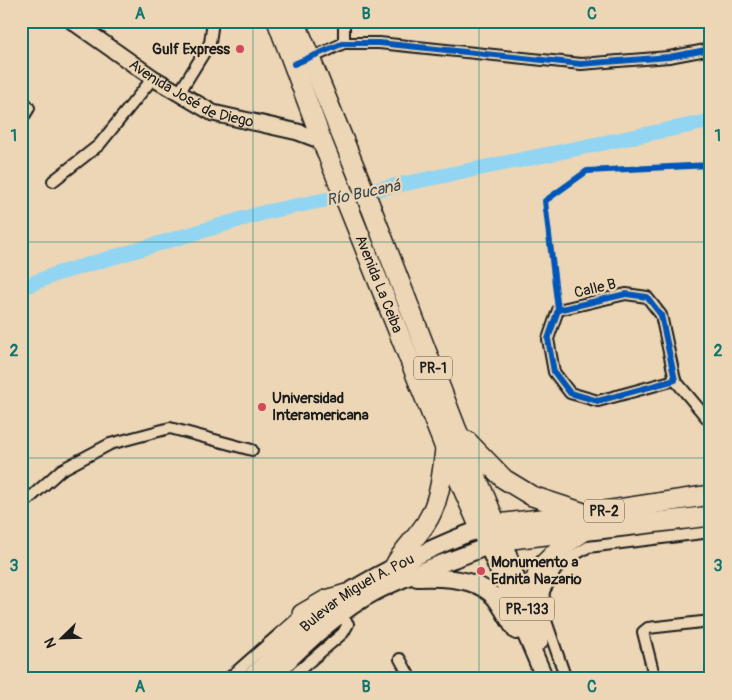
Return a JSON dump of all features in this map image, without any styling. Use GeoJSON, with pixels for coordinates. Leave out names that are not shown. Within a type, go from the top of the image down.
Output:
{"type":"FeatureCollection","features":[{"type":"Feature","properties":{"kind":"highway","name":"Avenida La Ceiba"},"geometry":{"type":"LineString","coordinates":[[277,21],[344,139],[456,428],[492,535]]}},
{"type":"Feature","properties":{"kind":"highway","name":"Avenida La Ceiba"},"geometry":{"type":"LineString","coordinates":[[295,21],[302,62],[323,142],[445,448],[492,535]]}},
{"type":"Feature","properties":{"kind":"highway"},"geometry":{"type":"LineString","coordinates":[[456,428],[482,458],[504,479],[532,496],[585,522],[544,564],[538,573],[532,590],[534,643]]}},
{"type":"Feature","properties":{"kind":"highway"},"geometry":{"type":"LineString","coordinates":[[400,572],[401,553],[425,525],[435,507],[441,483],[445,448]]}},
{"type":"Feature","properties":{"kind":"highway","name":"PR-2"},"geometry":{"type":"LineString","coordinates":[[492,535],[585,522],[711,495]]}},
{"type":"Feature","properties":{"kind":"highway","name":"PR-2"},"geometry":{"type":"LineString","coordinates":[[585,522],[711,516]]}},
{"type":"Feature","properties":{"kind":"highway"},"geometry":{"type":"LineString","coordinates":[[302,614],[326,600],[346,594]]}},
{"type":"Feature","properties":{"kind":"main road","name":"Bulevar Miguel A. Pou"},"geometry":{"type":"LineString","coordinates":[[269,679],[310,640],[340,615],[440,545],[492,535]]}},
{"type":"Feature","properties":{"kind":"main road","name":"PR-133"},"geometry":{"type":"LineString","coordinates":[[492,535],[534,643],[545,679]]}},
{"type":"Feature","properties":{"kind":"main road","name":"Bulevar Miguel A. Pou"},"geometry":{"type":"LineString","coordinates":[[248,679],[302,630],[346,594],[371,578],[400,572]]}},
{"type":"Feature","properties":{"kind":"main road"},"geometry":{"type":"LineString","coordinates":[[400,572],[448,578],[479,586],[494,597],[516,632],[534,643]]}},
{"type":"Feature","properties":{"kind":"main road","name":"PR-133"},"geometry":{"type":"LineString","coordinates":[[534,643],[552,679]]}},
{"type":"Feature","properties":{"kind":"street","name":"Avenida José de Diego"},"geometry":{"type":"LineString","coordinates":[[72,21],[153,78],[213,113],[298,132],[323,142]]}},
{"type":"Feature","properties":{"kind":"street"},"geometry":{"type":"LineString","coordinates":[[179,93],[210,42],[213,21]]}},
{"type":"Feature","properties":{"kind":"street"},"geometry":{"type":"LineString","coordinates":[[344,21],[344,42]]}},
{"type":"Feature","properties":{"kind":"street"},"geometry":{"type":"LineString","coordinates":[[302,62],[344,42],[379,43],[581,64],[669,57],[711,49]]}},
{"type":"Feature","properties":{"kind":"street"},"geometry":{"type":"LineString","coordinates":[[53,181],[99,145],[153,78]]}},
{"type":"Feature","properties":{"kind":"street"},"geometry":{"type":"LineString","coordinates":[[21,97],[29,108],[21,120]]}},
{"type":"Feature","properties":{"kind":"street","name":"Calle B"},"geometry":{"type":"LineString","coordinates":[[675,380],[598,401],[570,393],[554,372],[548,340],[558,310],[626,294],[647,297],[661,315],[675,380],[711,423]]}},
{"type":"Feature","properties":{"kind":"street"},"geometry":{"type":"LineString","coordinates":[[21,506],[61,470],[110,444],[170,428],[252,450]]}},
{"type":"Feature","properties":{"kind":"street"},"geometry":{"type":"LineString","coordinates":[[566,679],[543,612],[544,591],[559,564],[588,547],[711,532]]}},
{"type":"Feature","properties":{"kind":"street"},"geometry":{"type":"LineString","coordinates":[[228,679],[302,614]]}},
{"type":"Feature","properties":{"kind":"street"},"geometry":{"type":"LineString","coordinates":[[288,679],[343,633],[348,624],[340,615]]}},
{"type":"Feature","properties":{"kind":"street"},"geometry":{"type":"LineString","coordinates":[[656,679],[643,632],[648,628],[711,621]]}},
{"type":"Feature","properties":{"kind":"street"},"geometry":{"type":"LineString","coordinates":[[400,659],[411,679]]}},
{"type":"Feature","properties":{"kind":"waterway","name":"Río Bucaná"},"geometry":{"type":"LineString","coordinates":[[21,288],[56,274],[266,212],[711,121]]}},
{"type":"Feature","properties":{"kind":"cycle path"},"geometry":{"type":"LineString","coordinates":[[294,64],[344,43],[379,43],[581,64],[669,57],[711,49]]}},
{"type":"Feature","properties":{"kind":"cycle path"},"geometry":{"type":"LineString","coordinates":[[558,310],[545,201],[587,171],[711,165]]}},
{"type":"Feature","properties":{"kind":"cycle path"},"geometry":{"type":"LineString","coordinates":[[626,294],[647,297],[661,315],[675,380],[598,401],[570,393],[554,372],[548,339],[558,310],[626,294]]}},
{"type":"Feature","properties":{"kind":"place","name":"Gulf Express"},"geometry":{"type":"Point","coordinates":[240,49]}},
{"type":"Feature","properties":{"kind":"place","name":"Universidad Interamericana"},"geometry":{"type":"Point","coordinates":[262,407]}},
{"type":"Feature","properties":{"kind":"place","name":"Monumento a Ednita Nazario"},"geometry":{"type":"Point","coordinates":[481,571]}}]}
